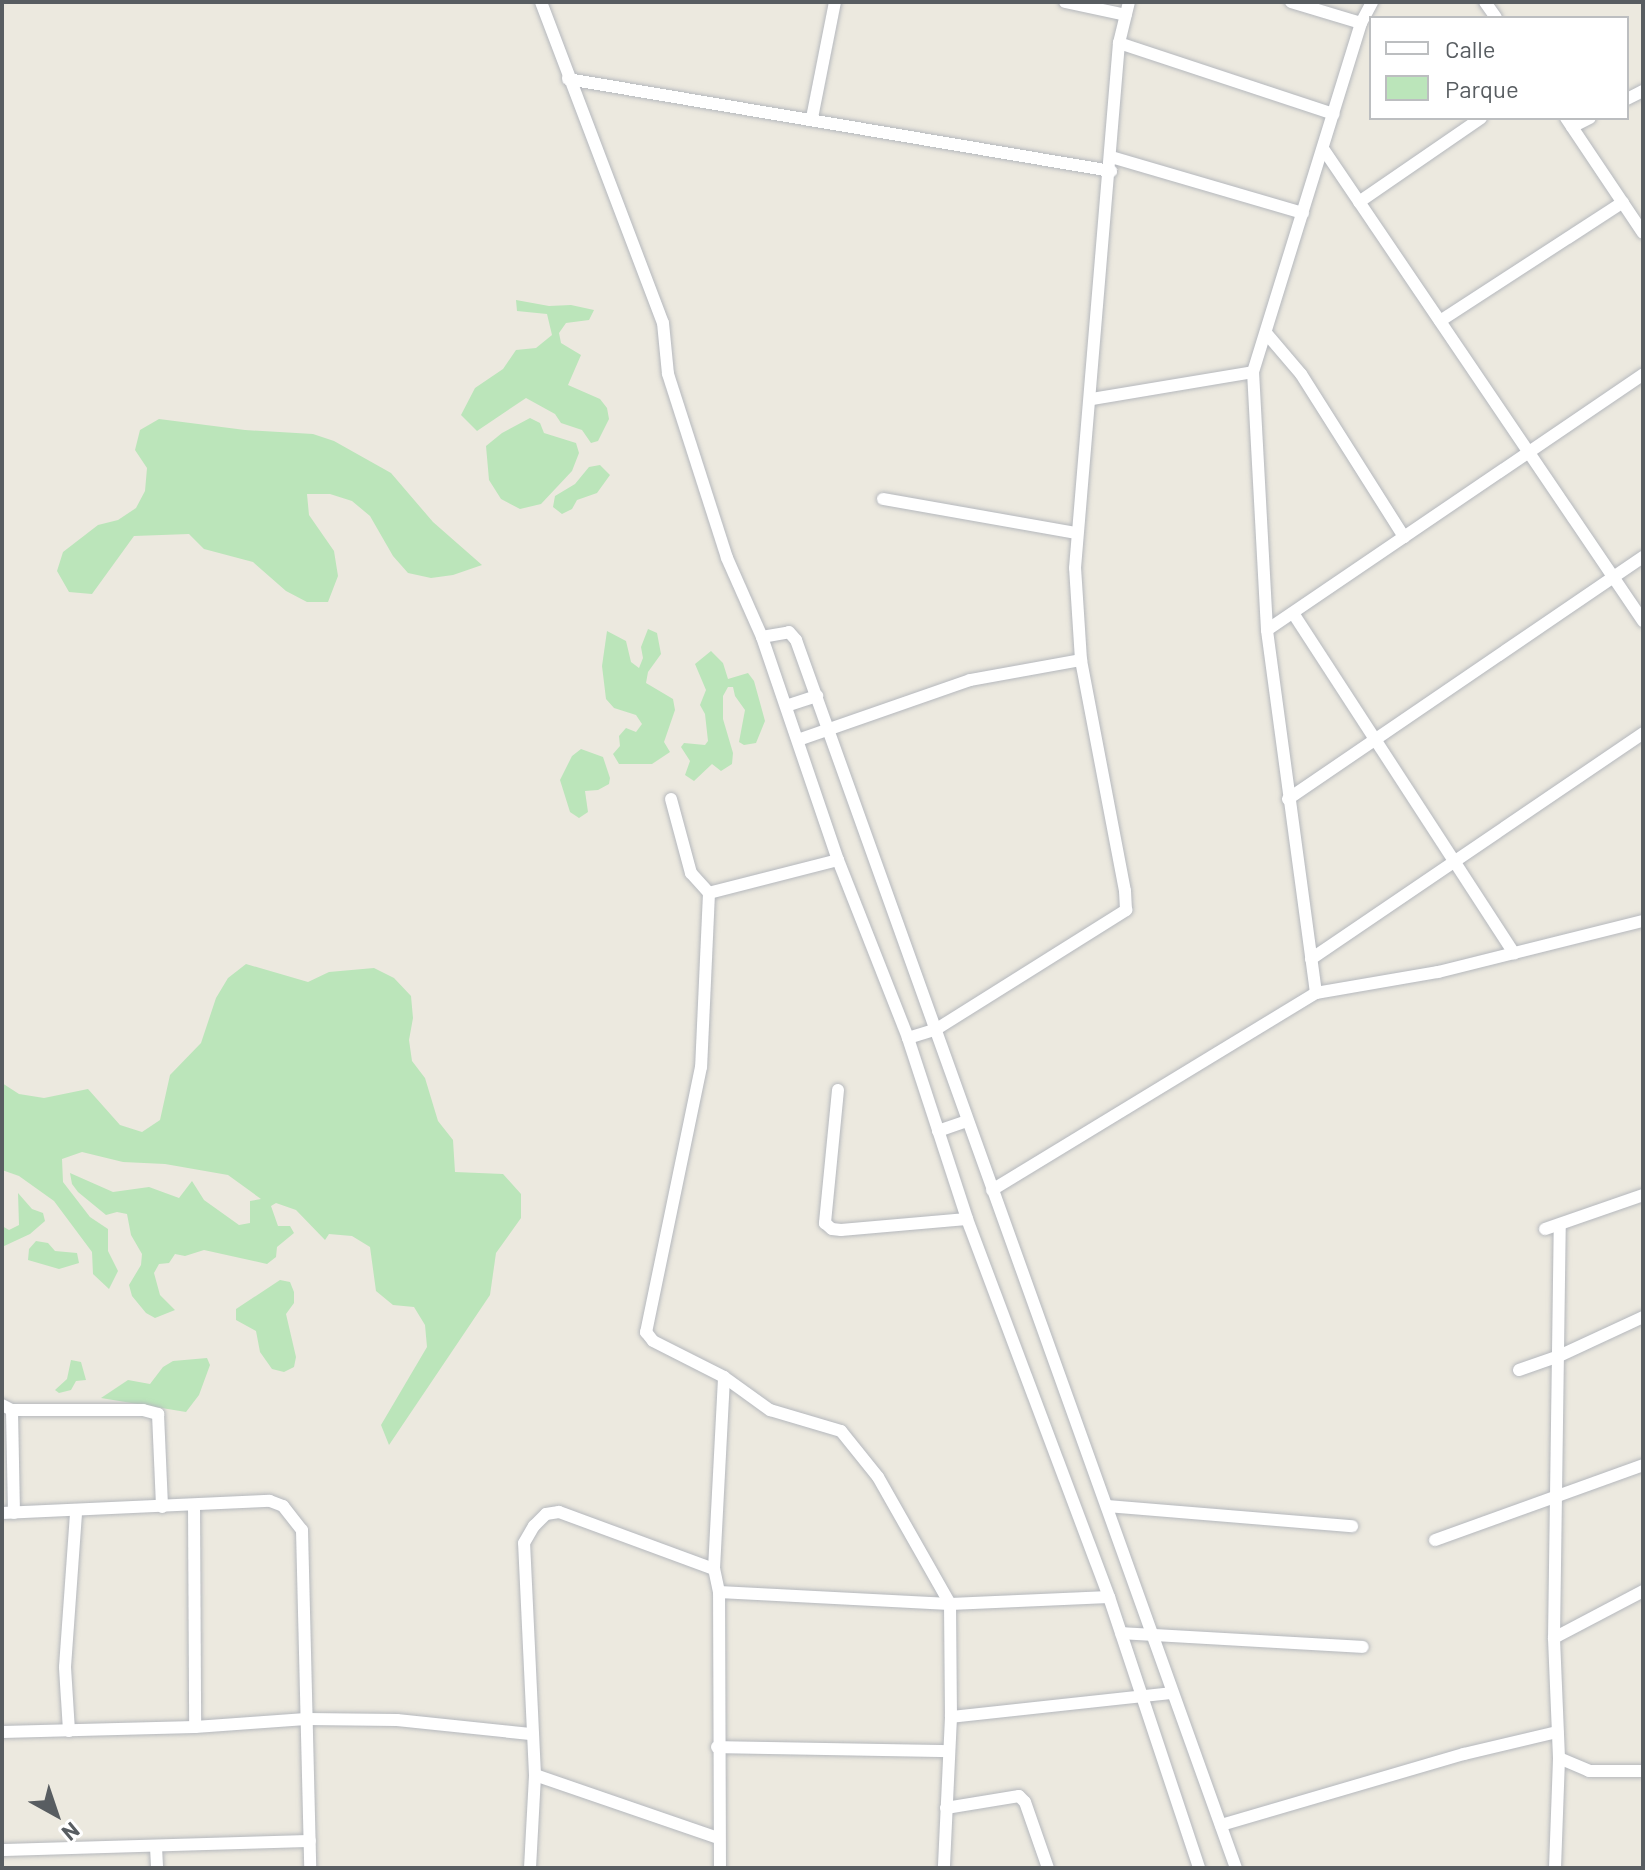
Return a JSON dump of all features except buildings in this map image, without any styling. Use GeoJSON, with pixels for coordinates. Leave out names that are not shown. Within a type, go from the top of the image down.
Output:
{"type":"FeatureCollection","features":[{"type":"Feature","properties":{"kind":"street"},"geometry":{"type":"LineString","coordinates":[[541,2],[663,323],[668,374],[727,558],[762,637],[838,860],[908,1038],[967,1219],[1109,1597],[1199,1868]]}},
{"type":"Feature","properties":{"kind":"street"},"geometry":{"type":"LineString","coordinates":[[812,118],[835,2]]}},
{"type":"Feature","properties":{"kind":"street"},"geometry":{"type":"LineString","coordinates":[[908,1038],[935,1030],[1126,910],[1081,660],[1075,533],[1092,399],[1119,43],[1127,8],[1065,2]]}},
{"type":"Feature","properties":{"kind":"street"},"geometry":{"type":"LineString","coordinates":[[1291,2],[1361,23]]}},
{"type":"Feature","properties":{"kind":"street"},"geometry":{"type":"LineString","coordinates":[[1316,993],[1267,630],[1253,372],[1361,23],[1372,2]]}},
{"type":"Feature","properties":{"kind":"street"},"geometry":{"type":"LineString","coordinates":[[1119,43],[1334,114]]}},
{"type":"Feature","properties":{"kind":"street"},"geometry":{"type":"LineString","coordinates":[[568,79],[1111,171]]}},
{"type":"Feature","properties":{"kind":"street"},"geometry":{"type":"LineString","coordinates":[[1359,202],[1478,120]]}},
{"type":"Feature","properties":{"kind":"street"},"geometry":{"type":"LineString","coordinates":[[1569,122],[1643,233]]}},
{"type":"Feature","properties":{"kind":"street"},"geometry":{"type":"LineString","coordinates":[[1324,150],[1643,621]]}},
{"type":"Feature","properties":{"kind":"street"},"geometry":{"type":"LineString","coordinates":[[1111,157],[1303,213]]}},
{"type":"Feature","properties":{"kind":"street"},"geometry":{"type":"LineString","coordinates":[[1440,321],[1623,202]]}},
{"type":"Feature","properties":{"kind":"street"},"geometry":{"type":"LineString","coordinates":[[1266,333],[1301,374],[1404,537]]}},
{"type":"Feature","properties":{"kind":"street"},"geometry":{"type":"LineString","coordinates":[[1092,399],[1253,372]]}},
{"type":"Feature","properties":{"kind":"street"},"geometry":{"type":"LineString","coordinates":[[1267,630],[1643,374]]}},
{"type":"Feature","properties":{"kind":"street"},"geometry":{"type":"LineString","coordinates":[[883,499],[1075,533]]}},
{"type":"Feature","properties":{"kind":"street"},"geometry":{"type":"LineString","coordinates":[[1288,799],[1643,557]]}},
{"type":"Feature","properties":{"kind":"street"},"geometry":{"type":"LineString","coordinates":[[1293,613],[1514,953]]}},
{"type":"Feature","properties":{"kind":"street"},"geometry":{"type":"LineString","coordinates":[[762,637],[789,632],[793,635],[817,696],[1236,1868]]}},
{"type":"Feature","properties":{"kind":"street"},"geometry":{"type":"LineString","coordinates":[[798,740],[970,680],[1081,660]]}},
{"type":"Feature","properties":{"kind":"street"},"geometry":{"type":"LineString","coordinates":[[786,706],[817,696]]}},
{"type":"Feature","properties":{"kind":"street"},"geometry":{"type":"LineString","coordinates":[[1311,959],[1643,733]]}},
{"type":"Feature","properties":{"kind":"street"},"geometry":{"type":"LineString","coordinates":[[671,799],[691,873],[709,893],[701,1067],[646,1332],[653,1341],[724,1377],[770,1410],[841,1431],[878,1477],[950,1604],[951,1717],[944,1868]]}},
{"type":"Feature","properties":{"kind":"street"},"geometry":{"type":"LineString","coordinates":[[709,893],[838,860]]}},
{"type":"Feature","properties":{"kind":"street"},"geometry":{"type":"LineString","coordinates":[[992,1190],[1316,993],[1438,972],[1643,921]]}},
{"type":"Feature","properties":{"kind":"street"},"geometry":{"type":"LineString","coordinates":[[838,1090],[825,1223],[832,1229],[841,1230],[967,1219]]}},
{"type":"Feature","properties":{"kind":"street"},"geometry":{"type":"LineString","coordinates":[[938,1131],[967,1121]]}},
{"type":"Feature","properties":{"kind":"street"},"geometry":{"type":"LineString","coordinates":[[1545,1229],[1643,1195]]}},
{"type":"Feature","properties":{"kind":"street"},"geometry":{"type":"LineString","coordinates":[[1555,1868],[1559,1758],[1554,1638],[1560,1225]]}},
{"type":"Feature","properties":{"kind":"street"},"geometry":{"type":"LineString","coordinates":[[1519,1370],[1559,1356],[1643,1317]]}},
{"type":"Feature","properties":{"kind":"street"},"geometry":{"type":"LineString","coordinates":[[720,1868],[717,1747],[719,1592],[714,1569],[724,1377]]}},
{"type":"Feature","properties":{"kind":"street"},"geometry":{"type":"LineString","coordinates":[[162,1507],[158,1414],[143,1410],[7,1407],[8,1513],[76,1512],[270,1501],[283,1506],[302,1530],[310,1868]]}},
{"type":"Feature","properties":{"kind":"street"},"geometry":{"type":"LineString","coordinates":[[1435,1540],[1643,1465]]}},
{"type":"Feature","properties":{"kind":"street"},"geometry":{"type":"LineString","coordinates":[[194,1505],[195,1727]]}},
{"type":"Feature","properties":{"kind":"street"},"geometry":{"type":"LineString","coordinates":[[1107,1506],[1352,1526]]}},
{"type":"Feature","properties":{"kind":"street"},"geometry":{"type":"LineString","coordinates":[[69,1731],[65,1667],[76,1512]]}},
{"type":"Feature","properties":{"kind":"street"},"geometry":{"type":"LineString","coordinates":[[530,1868],[535,1775],[530,1734],[524,1543],[534,1526],[546,1514],[559,1512],[714,1569]]}},
{"type":"Feature","properties":{"kind":"street"},"geometry":{"type":"LineString","coordinates":[[1554,1638],[1643,1591]]}},
{"type":"Feature","properties":{"kind":"street"},"geometry":{"type":"LineString","coordinates":[[719,1592],[950,1604],[1109,1597]]}},
{"type":"Feature","properties":{"kind":"street"},"geometry":{"type":"LineString","coordinates":[[1121,1633],[1363,1647]]}},
{"type":"Feature","properties":{"kind":"street"},"geometry":{"type":"LineString","coordinates":[[951,1717],[1172,1693]]}},
{"type":"Feature","properties":{"kind":"street"},"geometry":{"type":"LineString","coordinates":[[2,1732],[195,1727],[306,1719],[397,1720],[530,1734]]}},
{"type":"Feature","properties":{"kind":"street"},"geometry":{"type":"LineString","coordinates":[[1221,1825],[1464,1754],[1557,1732]]}},
{"type":"Feature","properties":{"kind":"street"},"geometry":{"type":"LineString","coordinates":[[717,1747],[948,1751]]}},
{"type":"Feature","properties":{"kind":"street"},"geometry":{"type":"LineString","coordinates":[[1559,1758],[1589,1771],[1643,1771]]}},
{"type":"Feature","properties":{"kind":"street"},"geometry":{"type":"LineString","coordinates":[[535,1775],[718,1838]]}},
{"type":"Feature","properties":{"kind":"street"},"geometry":{"type":"LineString","coordinates":[[946,1808],[1019,1796],[1025,1802],[1048,1868]]}},
{"type":"Feature","properties":{"kind":"street"},"geometry":{"type":"LineString","coordinates":[[2,1850],[310,1841]]}},
{"type":"Feature","properties":{"kind":"street"},"geometry":{"type":"LineString","coordinates":[[156,1847],[157,1868]]}},
{"type":"Feature","properties":{"kind":"green space"},"geometry":{"type":"Polygon","coordinates":[[[516,300],[594,310],[589,320],[566,323],[559,333],[561,343],[581,355],[568,385],[600,399],[607,408],[609,419],[598,441],[591,443],[582,430],[561,423],[555,414],[526,398],[477,431],[461,415],[475,388],[503,369],[516,350],[536,348],[552,335],[547,314],[517,311],[516,300]]]}},
{"type":"Feature","properties":{"kind":"green space"},"geometry":{"type":"Polygon","coordinates":[[[530,418],[540,423],[544,433],[576,443],[579,453],[572,471],[541,504],[520,509],[501,499],[489,480],[486,446],[530,418]]]}},
{"type":"Feature","properties":{"kind":"green space"},"geometry":{"type":"Polygon","coordinates":[[[159,419],[245,430],[313,434],[334,441],[391,473],[433,522],[482,565],[453,575],[431,578],[408,573],[393,556],[370,516],[352,501],[330,494],[307,494],[309,515],[334,551],[338,576],[328,602],[307,602],[286,591],[253,562],[204,549],[189,534],[134,536],[92,594],[69,592],[57,571],[63,552],[98,525],[118,520],[136,508],[145,491],[147,468],[135,450],[140,430],[159,419]]]}},
{"type":"Feature","properties":{"kind":"green space"},"geometry":{"type":"Polygon","coordinates":[[[600,465],[610,475],[597,493],[577,500],[572,509],[562,514],[553,507],[555,496],[575,484],[589,467],[600,465]]]}},
{"type":"Feature","properties":{"kind":"green space"},"geometry":{"type":"Polygon","coordinates":[[[648,629],[657,633],[661,654],[648,672],[646,683],[673,699],[675,710],[664,742],[670,752],[652,764],[619,764],[613,754],[620,746],[619,736],[626,728],[636,732],[642,724],[636,715],[614,708],[606,699],[602,666],[607,631],[626,641],[631,662],[639,668],[643,658],[641,647],[648,629]]]}},
{"type":"Feature","properties":{"kind":"green space"},"geometry":{"type":"Polygon","coordinates":[[[711,651],[723,663],[728,679],[748,673],[754,681],[765,721],[756,743],[744,745],[739,742],[745,710],[733,687],[728,687],[723,696],[723,719],[733,753],[732,764],[721,771],[712,764],[694,781],[685,775],[690,761],[681,747],[684,743],[705,745],[708,741],[705,714],[700,705],[706,690],[695,664],[711,651]]]}},
{"type":"Feature","properties":{"kind":"green space"},"geometry":{"type":"Polygon","coordinates":[[[581,749],[603,757],[610,778],[609,784],[598,790],[585,791],[588,812],[579,818],[570,812],[560,780],[572,756],[581,749]]]}},
{"type":"Feature","properties":{"kind":"green space"},"geometry":{"type":"Polygon","coordinates":[[[246,964],[308,982],[329,972],[374,968],[394,978],[411,996],[413,1018],[409,1040],[412,1061],[425,1078],[438,1121],[453,1140],[455,1172],[503,1174],[521,1194],[521,1218],[496,1253],[490,1295],[389,1445],[381,1425],[427,1347],[425,1325],[414,1307],[393,1305],[376,1291],[370,1247],[352,1236],[329,1234],[325,1240],[296,1210],[276,1203],[271,1206],[278,1226],[290,1226],[294,1233],[277,1247],[276,1257],[267,1264],[204,1250],[185,1256],[175,1254],[169,1263],[159,1264],[154,1273],[160,1295],[175,1310],[155,1318],[146,1313],[132,1296],[129,1285],[141,1265],[142,1254],[131,1235],[127,1214],[117,1212],[106,1215],[78,1192],[72,1184],[70,1173],[113,1192],[149,1187],[179,1198],[192,1181],[204,1200],[239,1225],[250,1223],[250,1201],[261,1199],[228,1175],[165,1164],[123,1162],[82,1152],[62,1159],[63,1182],[90,1217],[108,1229],[108,1251],[118,1271],[109,1289],[93,1274],[92,1252],[54,1201],[19,1176],[2,1170],[2,1083],[19,1094],[44,1098],[88,1089],[120,1125],[142,1132],[160,1120],[170,1075],[201,1043],[216,998],[228,978],[246,964]]]}},
{"type":"Feature","properties":{"kind":"green space"},"geometry":{"type":"Polygon","coordinates":[[[18,1193],[32,1209],[43,1213],[45,1221],[30,1234],[2,1247],[2,1226],[9,1230],[19,1225],[18,1193]]]}},
{"type":"Feature","properties":{"kind":"green space"},"geometry":{"type":"Polygon","coordinates":[[[36,1241],[48,1243],[55,1251],[77,1253],[79,1263],[59,1269],[28,1260],[29,1249],[36,1241]]]}},
{"type":"Feature","properties":{"kind":"green space"},"geometry":{"type":"Polygon","coordinates":[[[280,1280],[290,1282],[294,1292],[294,1303],[286,1314],[296,1357],[294,1367],[284,1372],[272,1369],[260,1352],[256,1331],[236,1320],[236,1309],[280,1280]]]}},
{"type":"Feature","properties":{"kind":"green space"},"geometry":{"type":"Polygon","coordinates":[[[207,1358],[210,1365],[199,1395],[186,1412],[101,1398],[128,1380],[150,1384],[163,1367],[173,1361],[207,1358]]]}},
{"type":"Feature","properties":{"kind":"green space"},"geometry":{"type":"Polygon","coordinates":[[[71,1360],[81,1362],[86,1380],[76,1381],[71,1390],[59,1393],[55,1390],[67,1379],[71,1360]]]}}]}
